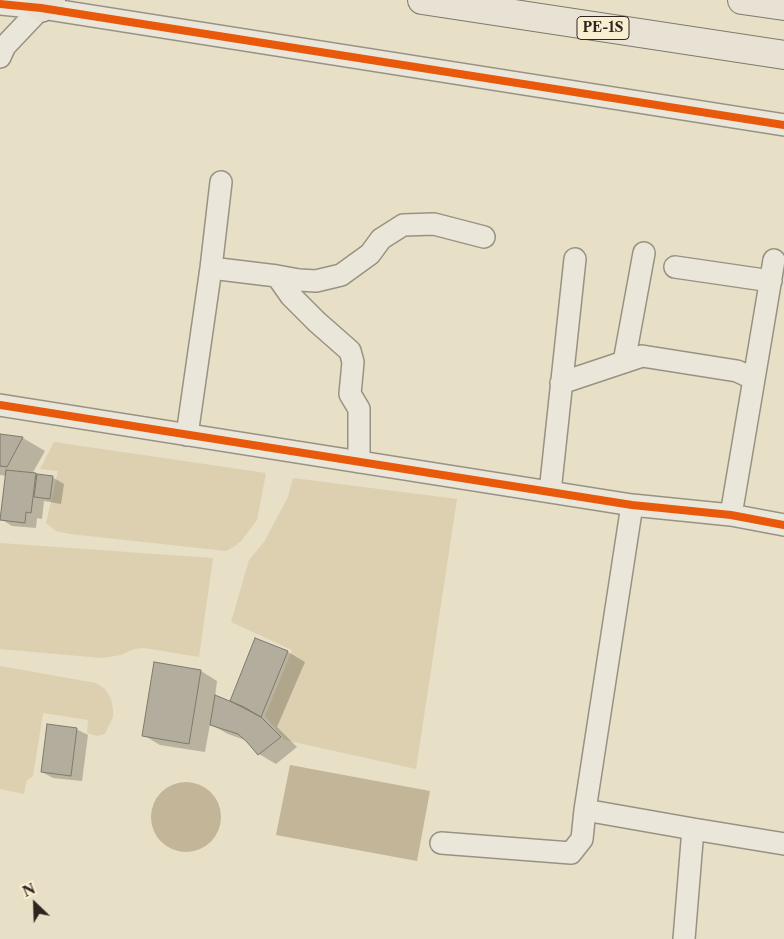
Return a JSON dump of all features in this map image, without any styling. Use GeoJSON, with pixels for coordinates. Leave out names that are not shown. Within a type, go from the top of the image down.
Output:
{"type":"FeatureCollection","features":[{"type":"Feature","properties":{"kind":"highway","name":"PE-1S"},"geometry":{"type":"LineString","coordinates":[[422,0],[784,55]]}},
{"type":"Feature","properties":{"kind":"highway"},"geometry":{"type":"LineString","coordinates":[[742,0],[784,6]]}},
{"type":"Feature","properties":{"kind":"street"},"geometry":{"type":"LineString","coordinates":[[0,4],[46,4],[784,125]]}},
{"type":"Feature","properties":{"kind":"street"},"geometry":{"type":"LineString","coordinates":[[0,57],[5,46],[46,4]]}},
{"type":"Feature","properties":{"kind":"street"},"geometry":{"type":"LineString","coordinates":[[187,435],[211,268],[221,182]]}},
{"type":"Feature","properties":{"kind":"street"},"geometry":{"type":"LineString","coordinates":[[211,268],[316,281],[341,275],[370,254],[381,239],[403,225],[434,224],[484,237]]}},
{"type":"Feature","properties":{"kind":"street"},"geometry":{"type":"LineString","coordinates":[[624,362],[644,253]]}},
{"type":"Feature","properties":{"kind":"street"},"geometry":{"type":"LineString","coordinates":[[550,492],[575,259]]}},
{"type":"Feature","properties":{"kind":"street"},"geometry":{"type":"LineString","coordinates":[[731,515],[774,260]]}},
{"type":"Feature","properties":{"kind":"street"},"geometry":{"type":"LineString","coordinates":[[675,267],[771,281]]}},
{"type":"Feature","properties":{"kind":"street"},"geometry":{"type":"LineString","coordinates":[[277,276],[291,296],[350,351],[353,362],[350,394],[360,409],[359,462]]}},
{"type":"Feature","properties":{"kind":"street"},"geometry":{"type":"LineString","coordinates":[[561,383],[642,356],[737,371],[754,379]]}},
{"type":"Feature","properties":{"kind":"street"},"geometry":{"type":"LineString","coordinates":[[0,405],[632,505],[731,515],[784,525]]}},
{"type":"Feature","properties":{"kind":"street"},"geometry":{"type":"LineString","coordinates":[[441,843],[571,853],[582,839],[632,505]]}},
{"type":"Feature","properties":{"kind":"street"},"geometry":{"type":"LineString","coordinates":[[585,810],[693,830],[784,844]]}},
{"type":"Feature","properties":{"kind":"street"},"geometry":{"type":"LineString","coordinates":[[684,939],[693,830]]}},
{"type":"Feature","properties":{"kind":"shaded area"},"geometry":{"type":"Polygon","coordinates":[[[54,442],[266,473],[257,520],[242,540],[226,551],[56,531],[46,523],[58,471],[40,469],[54,442]]]}},
{"type":"Feature","properties":{"kind":"shaded area"},"geometry":{"type":"Polygon","coordinates":[[[293,478],[457,499],[416,769],[285,740],[265,716],[292,650],[231,622],[249,560],[264,542],[288,497],[293,478]]]}},
{"type":"Feature","properties":{"kind":"shaded area"},"geometry":{"type":"Polygon","coordinates":[[[0,543],[213,558],[199,657],[144,648],[102,658],[0,649],[0,543]]]}},
{"type":"Feature","properties":{"kind":"shaded area"},"geometry":{"type":"Polygon","coordinates":[[[0,666],[96,683],[105,689],[111,699],[113,709],[113,717],[105,734],[97,736],[87,733],[88,720],[43,713],[33,776],[27,780],[24,794],[0,789],[0,666]]]}},
{"type":"Feature","properties":{"kind":"shaded area"},"geometry":{"type":"Polygon","coordinates":[[[290,765],[430,791],[417,861],[276,835],[290,765]]]}},
{"type":"Feature","properties":{"kind":"shaded area"},"geometry":{"type":"Polygon","coordinates":[[[193,782],[206,788],[215,797],[219,803],[221,817],[219,831],[211,842],[200,850],[179,852],[172,850],[161,842],[153,831],[151,810],[153,803],[161,792],[172,784],[193,782]]]}},
{"type":"Feature","properties":{"kind":"building"},"geometry":{"type":"Polygon","coordinates":[[[0,434],[23,437],[7,467],[0,466],[0,434]]]}},
{"type":"Feature","properties":{"kind":"building"},"geometry":{"type":"Polygon","coordinates":[[[6,470],[36,473],[31,513],[26,512],[25,523],[0,520],[6,470]]]}},
{"type":"Feature","properties":{"kind":"building"},"geometry":{"type":"Polygon","coordinates":[[[37,474],[53,476],[50,499],[34,497],[37,474]]]}},
{"type":"Feature","properties":{"kind":"building"},"geometry":{"type":"Polygon","coordinates":[[[255,638],[288,651],[261,717],[230,701],[255,638]]]}},
{"type":"Feature","properties":{"kind":"building"},"geometry":{"type":"Polygon","coordinates":[[[154,662],[201,670],[189,744],[142,736],[154,662]]]}},
{"type":"Feature","properties":{"kind":"building"},"geometry":{"type":"Polygon","coordinates":[[[215,695],[244,707],[261,717],[281,737],[258,755],[238,734],[210,725],[215,695]]]}},
{"type":"Feature","properties":{"kind":"building"},"geometry":{"type":"Polygon","coordinates":[[[47,724],[77,728],[71,776],[41,772],[47,724]]]}},
{"type":"Feature","properties":{"kind":"cycle path"},"geometry":{"type":"LineString","coordinates":[[0,4],[41,8],[784,125]]}},
{"type":"Feature","properties":{"kind":"cycle path"},"geometry":{"type":"LineString","coordinates":[[0,405],[632,505],[731,515],[784,525]]}}]}
